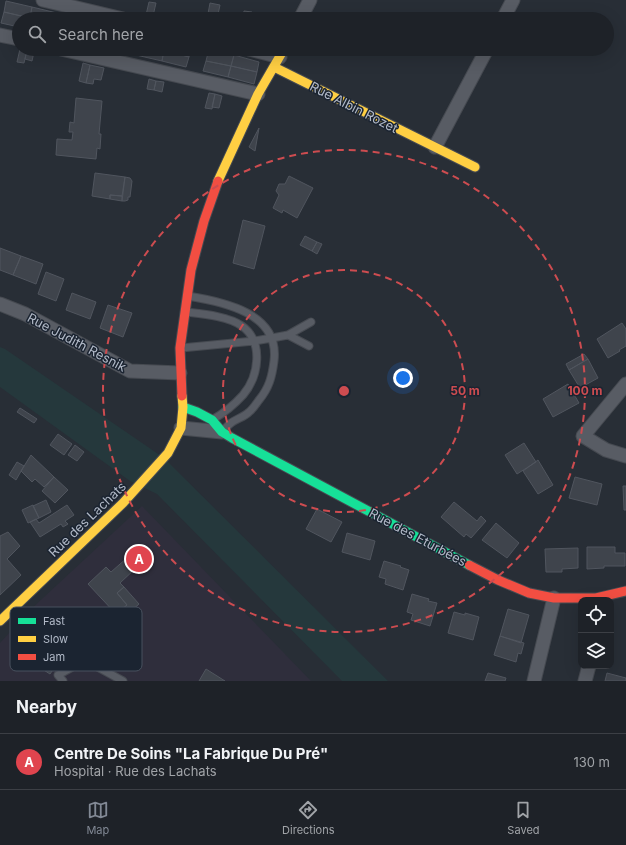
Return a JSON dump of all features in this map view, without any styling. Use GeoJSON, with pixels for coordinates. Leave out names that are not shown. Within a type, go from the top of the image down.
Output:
{"type":"FeatureCollection","features":[{"type":"Feature","properties":{"kind":"street"},"geometry":{"type":"LineString","coordinates":[[43,0],[94,12]]}},
{"type":"Feature","properties":{"kind":"street"},"geometry":{"type":"LineString","coordinates":[[304,12],[310,0]]}},
{"type":"Feature","properties":{"kind":"street"},"geometry":{"type":"LineString","coordinates":[[507,12],[513,0]]}},
{"type":"Feature","properties":{"kind":"street"},"geometry":{"type":"LineString","coordinates":[[0,35],[12,38]]}},
{"type":"Feature","properties":{"kind":"street"},"geometry":{"type":"LineString","coordinates":[[91,56],[258,94]]}},
{"type":"Feature","properties":{"kind":"street"},"geometry":{"type":"LineString","coordinates":[[434,147],[483,56]]}},
{"type":"Feature","properties":{"kind":"street"},"geometry":{"type":"LineString","coordinates":[[181,428],[183,407],[180,373],[180,348],[192,270],[204,221],[216,184],[258,94],[280,57]]}},
{"type":"Feature","properties":{"kind":"street","name":"Rue Albin Rozet"},"geometry":{"type":"LineString","coordinates":[[280,57],[434,147],[475,167]]}},
{"type":"Feature","properties":{"kind":"street","name":"Rue Judith Resnik"},"geometry":{"type":"LineString","coordinates":[[0,304],[31,317],[130,371],[180,373]]}},
{"type":"Feature","properties":{"kind":"street"},"geometry":{"type":"LineString","coordinates":[[626,384],[583,436],[606,450],[626,456]]}},
{"type":"Feature","properties":{"kind":"street","name":"Rue des Eturbées"},"geometry":{"type":"LineString","coordinates":[[183,407],[212,420],[222,432],[498,580],[530,593],[554,598],[578,598]]}},
{"type":"Feature","properties":{"kind":"street","name":"Rue des Eturbées"},"geometry":{"type":"LineString","coordinates":[[181,428],[222,432]]}},
{"type":"Feature","properties":{"kind":"street","name":"Rue des Lachats"},"geometry":{"type":"LineString","coordinates":[[15,607],[123,504],[168,453],[181,428]]}},
{"type":"Feature","properties":{"kind":"street","name":"Rue des Eturbées"},"geometry":{"type":"LineString","coordinates":[[609,597],[626,591]]}},
{"type":"Feature","properties":{"kind":"street"},"geometry":{"type":"LineString","coordinates":[[534,681],[554,598]]}},
{"type":"Feature","properties":{"kind":"street","name":"Rue des Lachats"},"geometry":{"type":"LineString","coordinates":[[0,621],[10,611]]}},
{"type":"Feature","properties":{"kind":"street"},"geometry":{"type":"LineString","coordinates":[[585,681],[589,669]]}},
{"type":"Feature","properties":{"kind":"lane"},"geometry":{"type":"LineString","coordinates":[[188,296],[204,298],[238,308],[251,314],[262,323],[272,338],[275,353],[269,386],[249,412],[231,423],[222,432]]}},
{"type":"Feature","properties":{"kind":"lane"},"geometry":{"type":"LineString","coordinates":[[185,312],[203,314],[234,321],[243,326],[254,341],[257,356],[256,366],[244,394],[233,405],[212,420]]}},
{"type":"Feature","properties":{"kind":"lane"},"geometry":{"type":"LineString","coordinates":[[180,348],[254,341],[288,335],[311,322]]}},
{"type":"Feature","properties":{"kind":"lane"},"geometry":{"type":"LineString","coordinates":[[288,335],[309,346]]}},
{"type":"Feature","properties":{"kind":"lane"},"geometry":{"type":"LineString","coordinates":[[63,681],[58,675],[65,671]]}},
{"type":"Feature","properties":{"kind":"lane"},"geometry":{"type":"LineString","coordinates":[[105,671],[123,681]]}},
{"type":"Feature","properties":{"kind":"shaded area"},"geometry":{"type":"Polygon","coordinates":[[[142,506],[311,681],[0,681],[0,643],[10,632],[10,671],[142,671],[142,607],[33,607],[142,506]]]}},
{"type":"Feature","properties":{"kind":"green space"},"geometry":{"type":"Polygon","coordinates":[[[0,347],[164,458],[388,681],[342,681],[157,494],[130,481],[0,387],[0,347]]]}},
{"type":"Feature","properties":{"kind":"building"},"geometry":{"type":"Polygon","coordinates":[[[6,1],[32,7],[31,12],[12,12],[12,14],[4,12],[6,1]]]}},
{"type":"Feature","properties":{"kind":"building"},"geometry":{"type":"Polygon","coordinates":[[[149,2],[156,3],[154,12],[147,12],[149,2]]]}},
{"type":"Feature","properties":{"kind":"building"},"geometry":{"type":"Polygon","coordinates":[[[210,3],[220,5],[218,12],[208,12],[210,3]]]}},
{"type":"Feature","properties":{"kind":"building"},"geometry":{"type":"Polygon","coordinates":[[[32,7],[53,12],[31,12],[32,7]]]}},
{"type":"Feature","properties":{"kind":"building"},"geometry":{"type":"Polygon","coordinates":[[[4,12],[12,14],[12,25],[1,23],[4,12]]]}},
{"type":"Feature","properties":{"kind":"building"},"geometry":{"type":"Polygon","coordinates":[[[18,56],[26,56],[24,63],[17,62],[18,56]]]}},
{"type":"Feature","properties":{"kind":"building"},"geometry":{"type":"Polygon","coordinates":[[[26,56],[33,56],[32,61],[25,59],[26,56]]]}},
{"type":"Feature","properties":{"kind":"building"},"geometry":{"type":"Polygon","coordinates":[[[140,56],[163,56],[162,61],[140,56]]]}},
{"type":"Feature","properties":{"kind":"building"},"geometry":{"type":"Polygon","coordinates":[[[163,56],[189,57],[186,67],[162,61],[163,56]]]}},
{"type":"Feature","properties":{"kind":"building"},"geometry":{"type":"Polygon","coordinates":[[[207,56],[234,56],[231,66],[206,61],[207,56]]]}},
{"type":"Feature","properties":{"kind":"building"},"geometry":{"type":"Polygon","coordinates":[[[234,56],[259,62],[257,72],[231,66],[234,56]]]}},
{"type":"Feature","properties":{"kind":"building"},"geometry":{"type":"Polygon","coordinates":[[[206,61],[231,66],[228,77],[203,71],[206,61]]]}},
{"type":"Feature","properties":{"kind":"building"},"geometry":{"type":"Polygon","coordinates":[[[83,63],[90,65],[86,83],[79,81],[83,63]]]}},
{"type":"Feature","properties":{"kind":"building"},"geometry":{"type":"Polygon","coordinates":[[[90,65],[104,68],[101,80],[94,79],[93,84],[86,83],[90,65]]]}},
{"type":"Feature","properties":{"kind":"building"},"geometry":{"type":"Polygon","coordinates":[[[231,66],[257,72],[254,84],[228,77],[231,66]]]}},
{"type":"Feature","properties":{"kind":"building"},"geometry":{"type":"Polygon","coordinates":[[[149,79],[156,81],[154,90],[147,89],[149,79]]]}},
{"type":"Feature","properties":{"kind":"building"},"geometry":{"type":"Polygon","coordinates":[[[156,81],[164,82],[162,92],[154,90],[156,81]]]}},
{"type":"Feature","properties":{"kind":"building"},"geometry":{"type":"Polygon","coordinates":[[[209,93],[215,94],[212,109],[205,108],[209,93]]]}},
{"type":"Feature","properties":{"kind":"building"},"geometry":{"type":"Polygon","coordinates":[[[215,94],[222,96],[219,108],[212,107],[215,94]]]}},
{"type":"Feature","properties":{"kind":"building"},"geometry":{"type":"Polygon","coordinates":[[[76,98],[102,101],[99,134],[101,134],[100,149],[97,148],[96,159],[56,155],[57,139],[72,140],[73,132],[69,132],[70,122],[74,123],[76,98]]]}},
{"type":"Feature","properties":{"kind":"building"},"geometry":{"type":"Polygon","coordinates":[[[259,128],[255,151],[249,147],[259,128]]]}},
{"type":"Feature","properties":{"kind":"building"},"geometry":{"type":"Polygon","coordinates":[[[95,173],[125,177],[122,196],[110,195],[110,199],[92,196],[95,173]]]}},
{"type":"Feature","properties":{"kind":"building"},"geometry":{"type":"Polygon","coordinates":[[[289,176],[313,188],[297,218],[283,210],[282,213],[273,208],[279,195],[276,191],[279,184],[285,184],[289,176]]]}},
{"type":"Feature","properties":{"kind":"building"},"geometry":{"type":"Polygon","coordinates":[[[125,177],[130,178],[132,181],[130,197],[128,197],[128,200],[122,201],[125,177]]]}},
{"type":"Feature","properties":{"kind":"building"},"geometry":{"type":"Polygon","coordinates":[[[110,195],[122,196],[122,201],[110,199],[110,195]]]}},
{"type":"Feature","properties":{"kind":"building"},"geometry":{"type":"Polygon","coordinates":[[[243,220],[265,226],[254,269],[233,263],[243,220]]]}},
{"type":"Feature","properties":{"kind":"building"},"geometry":{"type":"Polygon","coordinates":[[[305,236],[317,242],[312,251],[300,245],[305,236]]]}},
{"type":"Feature","properties":{"kind":"building"},"geometry":{"type":"Polygon","coordinates":[[[317,242],[322,244],[317,254],[312,251],[317,242]]]}},
{"type":"Feature","properties":{"kind":"building"},"geometry":{"type":"Polygon","coordinates":[[[0,248],[21,256],[13,275],[0,270],[0,248]]]}},
{"type":"Feature","properties":{"kind":"building"},"geometry":{"type":"Polygon","coordinates":[[[21,256],[43,264],[36,284],[13,275],[21,256]]]}},
{"type":"Feature","properties":{"kind":"building"},"geometry":{"type":"Polygon","coordinates":[[[46,272],[64,279],[56,301],[38,294],[46,272]]]}},
{"type":"Feature","properties":{"kind":"building"},"geometry":{"type":"Polygon","coordinates":[[[72,293],[96,302],[90,319],[66,310],[72,293]]]}},
{"type":"Feature","properties":{"kind":"building"},"geometry":{"type":"Polygon","coordinates":[[[108,305],[132,313],[123,337],[100,328],[108,305]]]}},
{"type":"Feature","properties":{"kind":"building"},"geometry":{"type":"Polygon","coordinates":[[[622,323],[626,329],[626,346],[608,358],[597,339],[622,323]]]}},
{"type":"Feature","properties":{"kind":"building"},"geometry":{"type":"Polygon","coordinates":[[[584,354],[588,359],[569,370],[566,364],[584,354]]]}},
{"type":"Feature","properties":{"kind":"building"},"geometry":{"type":"Polygon","coordinates":[[[588,359],[598,378],[580,388],[569,370],[588,359]]]}},
{"type":"Feature","properties":{"kind":"building"},"geometry":{"type":"Polygon","coordinates":[[[568,384],[579,403],[553,417],[543,399],[568,384]]]}},
{"type":"Feature","properties":{"kind":"building"},"geometry":{"type":"Polygon","coordinates":[[[20,408],[37,419],[34,423],[17,412],[20,408]]]}},
{"type":"Feature","properties":{"kind":"building"},"geometry":{"type":"Polygon","coordinates":[[[58,434],[72,444],[64,455],[50,445],[58,434]]]}},
{"type":"Feature","properties":{"kind":"building"},"geometry":{"type":"Polygon","coordinates":[[[524,443],[536,462],[517,474],[505,455],[524,443]]]}},
{"type":"Feature","properties":{"kind":"building"},"geometry":{"type":"Polygon","coordinates":[[[75,445],[84,452],[77,461],[68,455],[75,445]]]}},
{"type":"Feature","properties":{"kind":"building"},"geometry":{"type":"Polygon","coordinates":[[[31,455],[54,477],[44,487],[35,479],[32,482],[21,471],[31,455]]]}},
{"type":"Feature","properties":{"kind":"building"},"geometry":{"type":"Polygon","coordinates":[[[538,460],[553,485],[538,494],[523,471],[538,460]]]}},
{"type":"Feature","properties":{"kind":"building"},"geometry":{"type":"Polygon","coordinates":[[[17,462],[24,466],[16,480],[9,475],[17,462]]]}},
{"type":"Feature","properties":{"kind":"building"},"geometry":{"type":"Polygon","coordinates":[[[54,477],[68,490],[55,503],[42,491],[54,477]]]}},
{"type":"Feature","properties":{"kind":"building"},"geometry":{"type":"Polygon","coordinates":[[[575,477],[602,484],[597,505],[569,498],[575,477]]]}},
{"type":"Feature","properties":{"kind":"building"},"geometry":{"type":"Polygon","coordinates":[[[623,486],[626,486],[626,510],[624,510],[623,486]]]}},
{"type":"Feature","properties":{"kind":"building"},"geometry":{"type":"Polygon","coordinates":[[[46,500],[51,512],[39,518],[33,506],[46,500]]]}},
{"type":"Feature","properties":{"kind":"building"},"geometry":{"type":"Polygon","coordinates":[[[454,502],[477,521],[481,516],[486,521],[471,538],[466,534],[464,537],[441,517],[454,502]]]}},
{"type":"Feature","properties":{"kind":"building"},"geometry":{"type":"Polygon","coordinates":[[[33,505],[39,518],[28,523],[22,510],[33,505]]]}},
{"type":"Feature","properties":{"kind":"building"},"geometry":{"type":"Polygon","coordinates":[[[67,505],[74,515],[65,521],[68,524],[63,527],[61,524],[40,537],[30,522],[36,519],[39,523],[67,505]]]}},
{"type":"Feature","properties":{"kind":"building"},"geometry":{"type":"Polygon","coordinates":[[[317,509],[342,522],[331,542],[306,529],[317,509]]]}},
{"type":"Feature","properties":{"kind":"building"},"geometry":{"type":"Polygon","coordinates":[[[496,523],[519,543],[507,558],[482,540],[496,523]]]}},
{"type":"Feature","properties":{"kind":"building"},"geometry":{"type":"Polygon","coordinates":[[[8,532],[20,546],[7,559],[21,575],[0,595],[0,536],[8,532]]]}},
{"type":"Feature","properties":{"kind":"building"},"geometry":{"type":"Polygon","coordinates":[[[347,533],[375,541],[370,560],[342,552],[347,533]]]}},
{"type":"Feature","properties":{"kind":"building"},"geometry":{"type":"Polygon","coordinates":[[[587,547],[615,547],[615,553],[625,553],[625,566],[604,566],[604,568],[587,569],[587,547]]]}},
{"type":"Feature","properties":{"kind":"building"},"geometry":{"type":"Polygon","coordinates":[[[578,548],[578,568],[562,569],[562,572],[546,572],[545,549],[578,548]]]}},
{"type":"Feature","properties":{"kind":"building"},"geometry":{"type":"Polygon","coordinates":[[[128,557],[137,567],[120,583],[124,587],[117,593],[127,605],[125,607],[109,607],[88,584],[106,567],[111,572],[128,557]]]}},
{"type":"Feature","properties":{"kind":"building"},"geometry":{"type":"Polygon","coordinates":[[[384,561],[409,570],[403,590],[385,584],[386,579],[379,577],[384,561]]]}},
{"type":"Feature","properties":{"kind":"building"},"geometry":{"type":"Polygon","coordinates":[[[124,587],[139,604],[136,607],[125,607],[127,605],[117,593],[124,587]]]}},
{"type":"Feature","properties":{"kind":"building"},"geometry":{"type":"Polygon","coordinates":[[[412,594],[437,603],[430,626],[411,620],[413,614],[407,612],[412,594]]]}},
{"type":"Feature","properties":{"kind":"building"},"geometry":{"type":"Polygon","coordinates":[[[508,609],[529,615],[521,643],[500,636],[508,609]]]}},
{"type":"Feature","properties":{"kind":"building"},"geometry":{"type":"Polygon","coordinates":[[[454,612],[479,617],[473,640],[448,633],[454,612]]]}},
{"type":"Feature","properties":{"kind":"building"},"geometry":{"type":"Polygon","coordinates":[[[500,636],[524,643],[521,654],[518,653],[516,662],[494,655],[500,636]]]}},
{"type":"Feature","properties":{"kind":"building"},"geometry":{"type":"Polygon","coordinates":[[[206,669],[225,681],[199,681],[206,669]]]}},
{"type":"Feature","properties":{"kind":"building"},"geometry":{"type":"Polygon","coordinates":[[[45,671],[52,671],[50,674],[45,671]]]}},
{"type":"Feature","properties":{"kind":"building"},"geometry":{"type":"Polygon","coordinates":[[[488,673],[506,678],[505,681],[485,681],[488,673]]]}},
{"type":"Feature","properties":{"kind":"building"},"geometry":{"type":"Polygon","coordinates":[[[607,673],[626,678],[626,681],[605,681],[607,673]]]}},
{"type":"Feature","properties":{"kind":"traffic: fast"},"geometry":{"type":"LineString","coordinates":[[183,407],[212,420],[222,432],[232,438],[469,565]]}},
{"type":"Feature","properties":{"kind":"traffic: slow"},"geometry":{"type":"LineString","coordinates":[[218,181],[258,94],[280,56]]}},
{"type":"Feature","properties":{"kind":"traffic: slow"},"geometry":{"type":"LineString","coordinates":[[274,67],[475,167]]}},
{"type":"Feature","properties":{"kind":"traffic: slow"},"geometry":{"type":"LineString","coordinates":[[15,607],[123,503],[168,453],[181,428],[183,407],[182,396]]}},
{"type":"Feature","properties":{"kind":"traffic: slow"},"geometry":{"type":"LineString","coordinates":[[0,621],[10,611]]}},
{"type":"Feature","properties":{"kind":"traffic: jam"},"geometry":{"type":"LineString","coordinates":[[182,396],[180,348],[191,270],[204,221],[218,181]]}},
{"type":"Feature","properties":{"kind":"traffic: jam"},"geometry":{"type":"LineString","coordinates":[[469,565],[498,580],[529,593],[554,598],[596,598],[626,591]]}},
{"type":"Feature","properties":{"kind":"place","name":"Centre De Soins \"La Fabrique Du Pré\""},"geometry":{"type":"Point","coordinates":[139,559]}}]}
